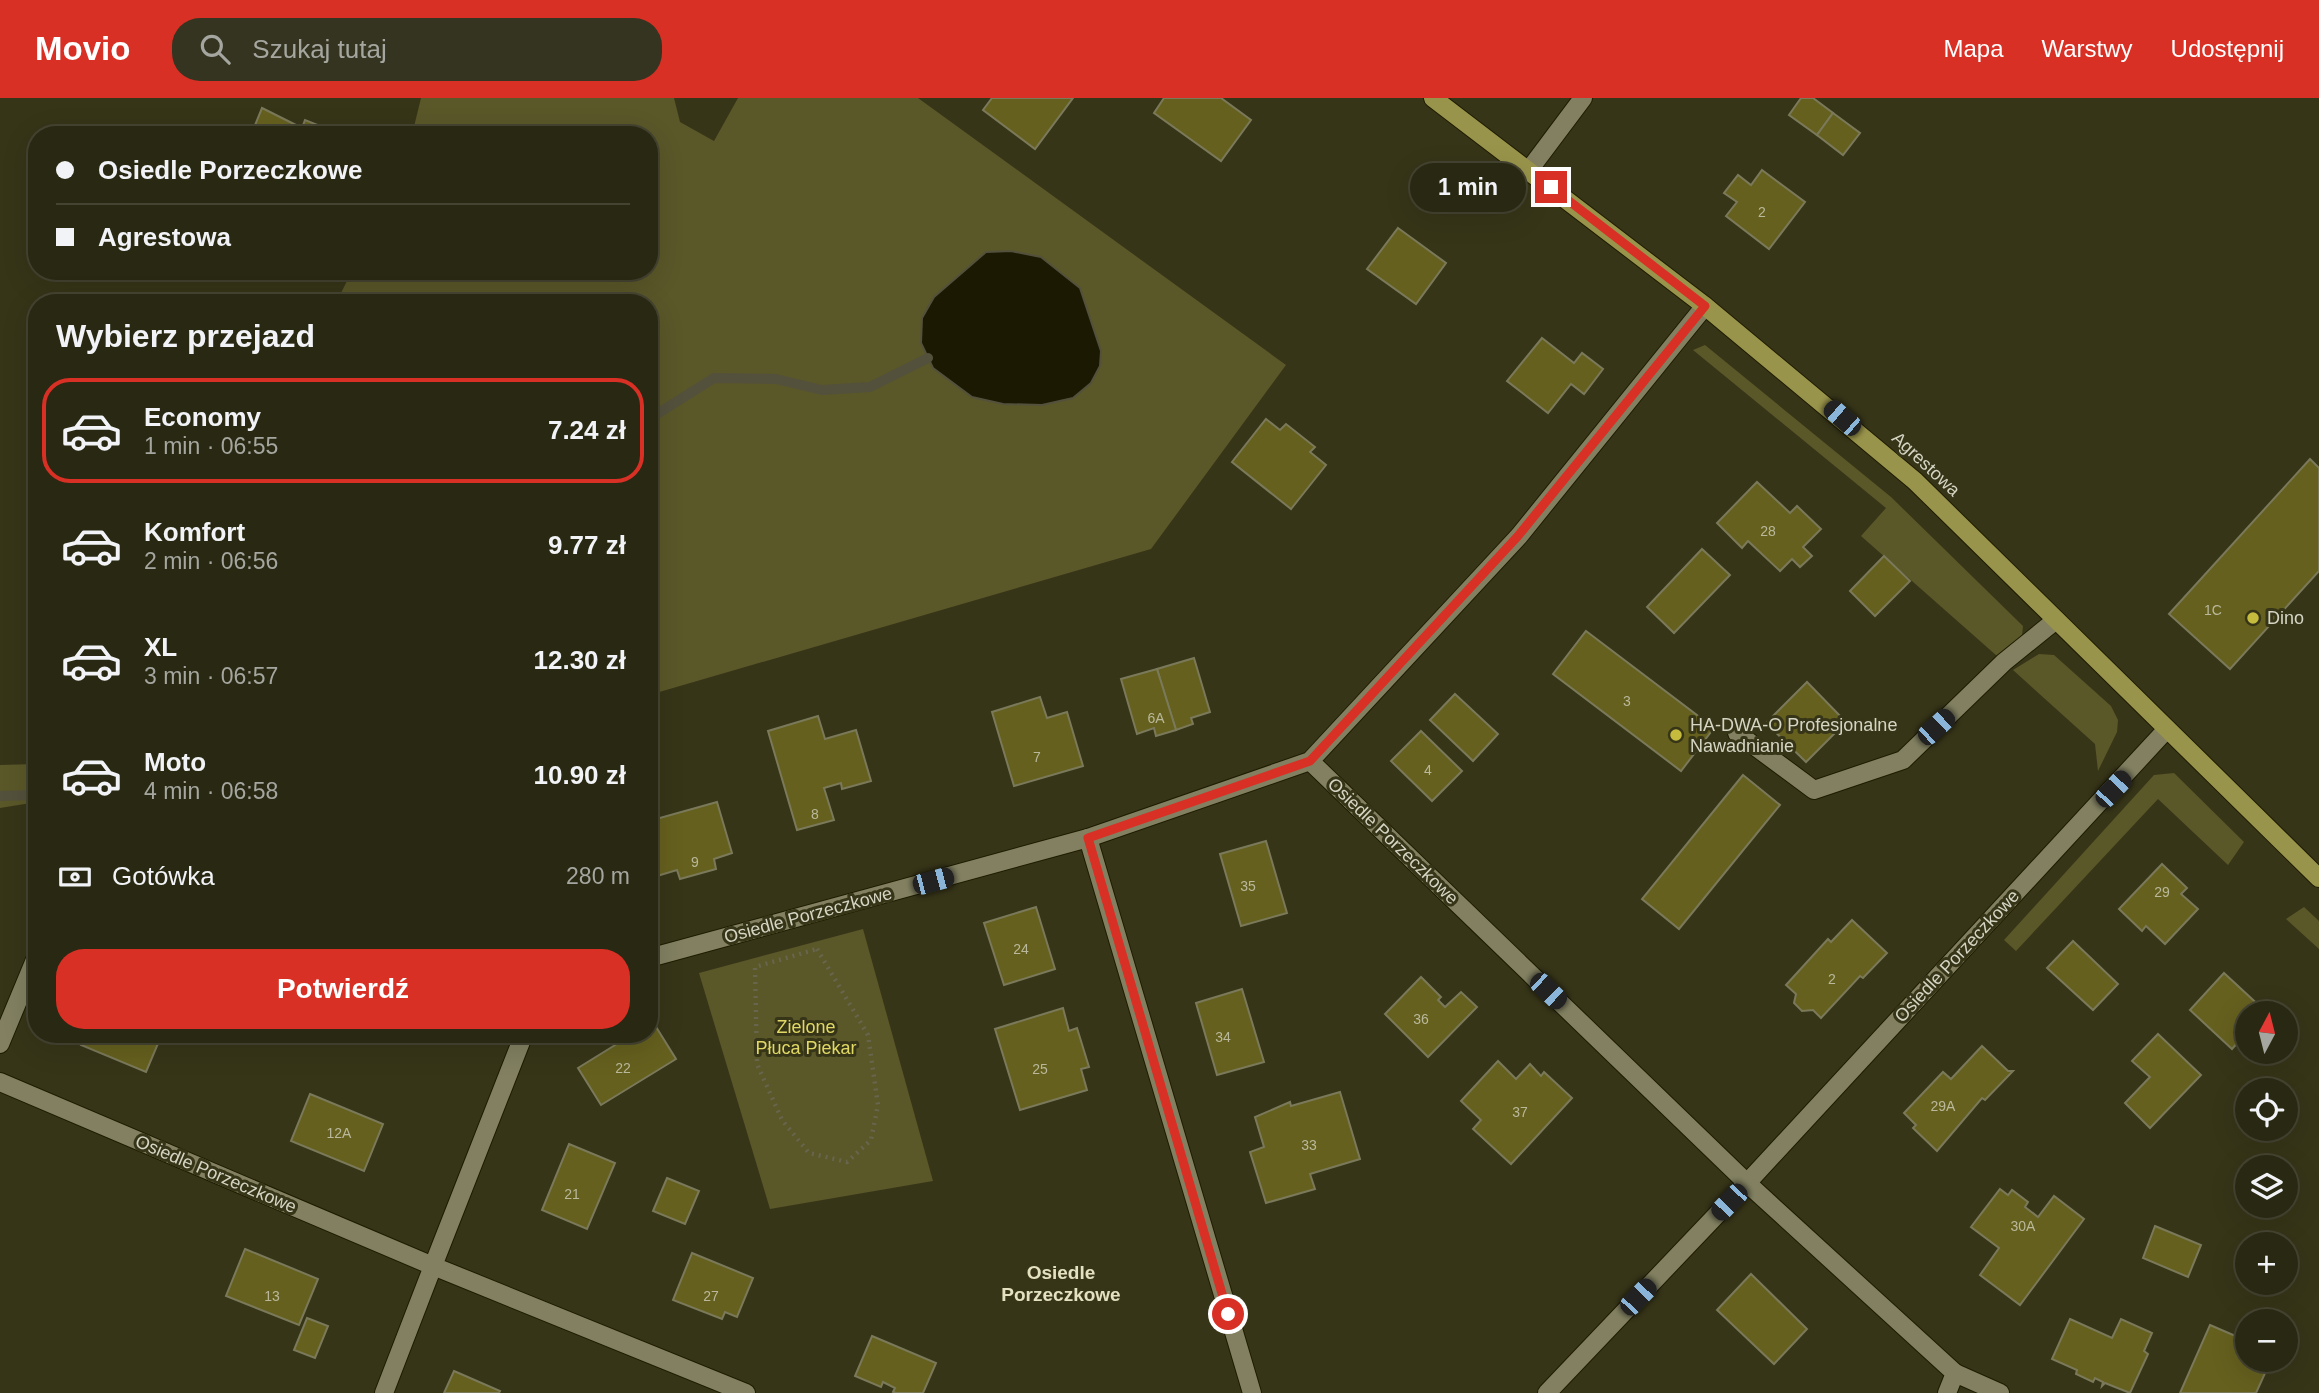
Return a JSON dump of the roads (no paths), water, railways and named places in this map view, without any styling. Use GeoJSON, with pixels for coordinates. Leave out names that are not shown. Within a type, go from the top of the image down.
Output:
{"type":"FeatureCollection","features":[{"type":"Feature","properties":{"kind":"main road","name":"Agrestowa"},"geometry":{"type":"LineString","coordinates":[[1433,98],[1705,306],[1915,481],[2319,878]]}},
{"type":"Feature","properties":{"kind":"street"},"geometry":{"type":"LineString","coordinates":[[1529,170],[1583,98]]}},
{"type":"Feature","properties":{"kind":"street","name":"Osiedle Porzeczkowe"},"geometry":{"type":"LineString","coordinates":[[658,956],[1088,838],[1310,761],[1518,536],[1705,306]]}},
{"type":"Feature","properties":{"kind":"street"},"geometry":{"type":"LineString","coordinates":[[1737,733],[1814,790],[1903,760],[2004,662],[2056,620]]}},
{"type":"Feature","properties":{"kind":"street","name":"Osiedle Porzeczkowe"},"geometry":{"type":"LineString","coordinates":[[1547,1393],[1747,1183],[2167,729]]}},
{"type":"Feature","properties":{"kind":"street","name":"Osiedle Porzeczkowe"},"geometry":{"type":"LineString","coordinates":[[1310,761],[1747,1183],[1955,1373],[2000,1393]]}},
{"type":"Feature","properties":{"kind":"street"},"geometry":{"type":"LineString","coordinates":[[1088,838],[1252,1393]]}},
{"type":"Feature","properties":{"kind":"street"},"geometry":{"type":"LineString","coordinates":[[0,1044],[28,977]]}},
{"type":"Feature","properties":{"kind":"street"},"geometry":{"type":"LineString","coordinates":[[384,1393],[520,1043]]}},
{"type":"Feature","properties":{"kind":"street","name":"Osiedle Porzeczkowe"},"geometry":{"type":"LineString","coordinates":[[0,1082],[433,1266],[746,1393]]}},
{"type":"Feature","properties":{"kind":"street"},"geometry":{"type":"LineString","coordinates":[[1947,1393],[1955,1373]]}},
{"type":"Feature","properties":{"kind":"waterway"},"geometry":{"type":"LineString","coordinates":[[658,413],[714,378],[776,379],[822,390],[870,387],[928,358]]}},
{"type":"Feature","properties":{"kind":"waterway"},"geometry":{"type":"LineString","coordinates":[[0,796],[28,795]]}},
{"type":"Feature","properties":{"kind":"place","name":"Dino"},"geometry":{"type":"Point","coordinates":[2253,618]}},
{"type":"Feature","properties":{"kind":"place","name":"HA-DWA-O Profesjonalne Nawadnianie"},"geometry":{"type":"Point","coordinates":[1676,735]}},
{"type":"Feature","properties":{"kind":"district","name":"Osiedle Porzeczkowe"},"geometry":{"type":"Point","coordinates":[1061,1283]}},
{"type":"Feature","properties":{"kind":"park label","name":"Zielone Płuca Piekar"},"geometry":{"type":"Point","coordinates":[806,1037]}}]}
